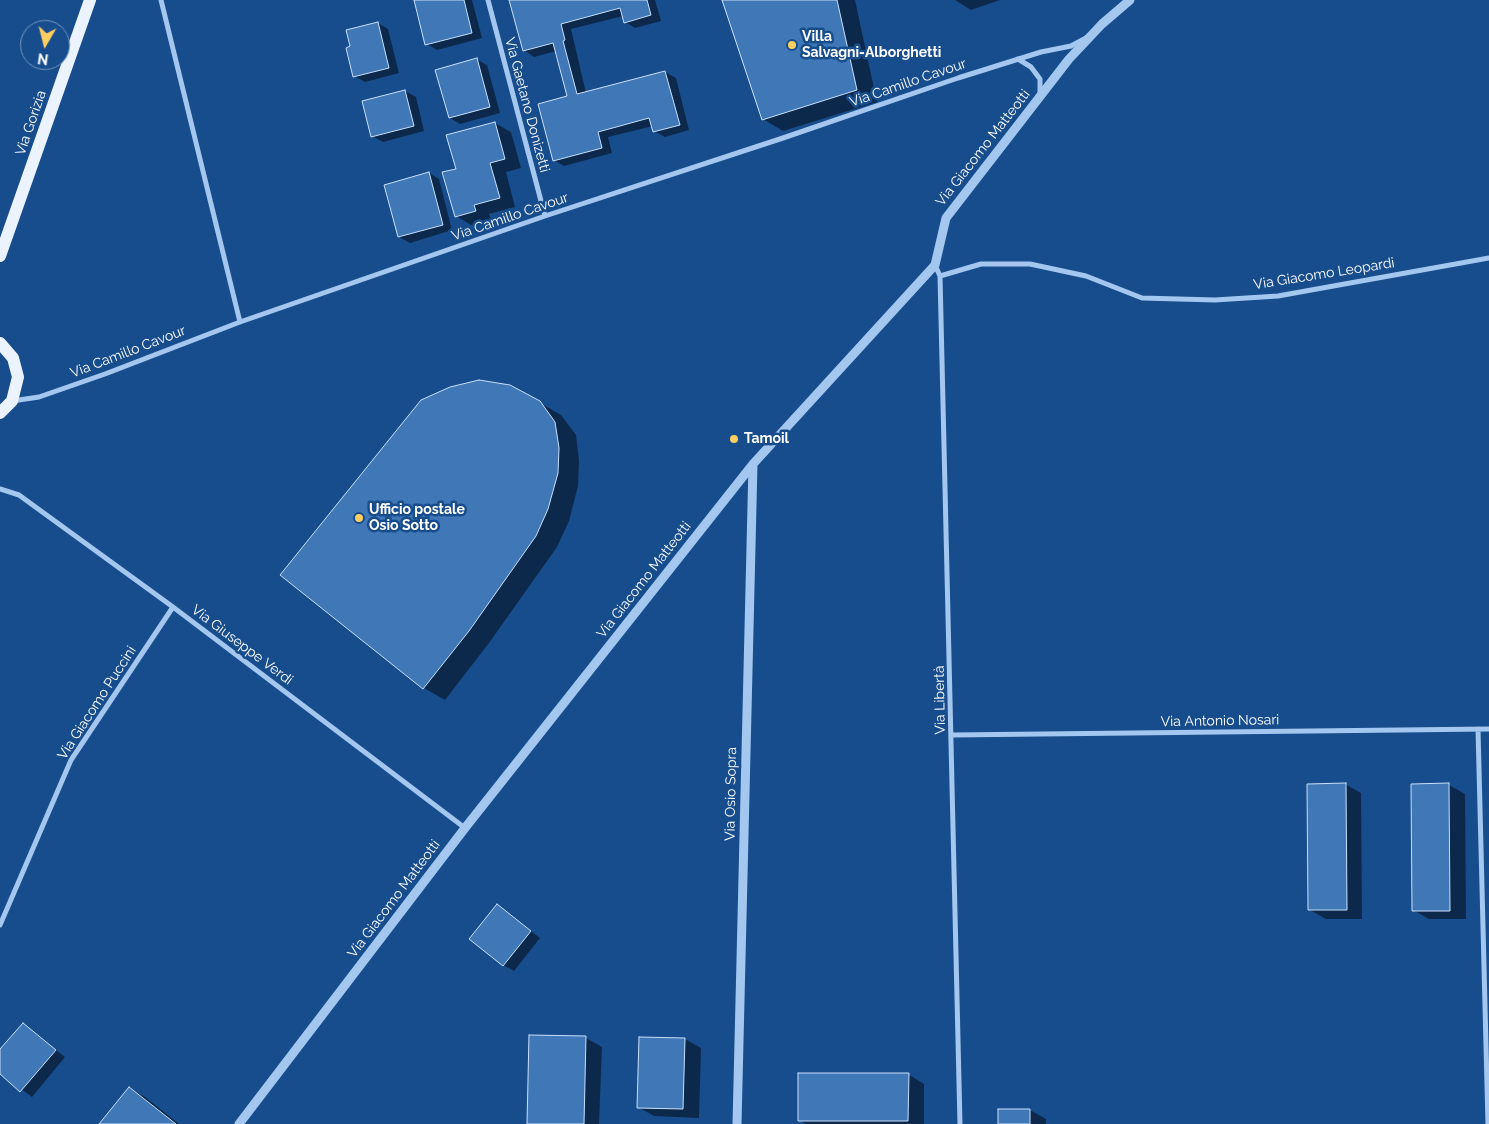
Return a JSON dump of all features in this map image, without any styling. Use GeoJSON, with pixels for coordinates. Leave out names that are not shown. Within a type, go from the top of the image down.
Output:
{"type":"FeatureCollection","features":[{"type":"Feature","properties":{"kind":"main road","name":"Via Gorizia"},"geometry":{"type":"LineString","coordinates":[[0,256],[90,0]]}},
{"type":"Feature","properties":{"kind":"main road"},"geometry":{"type":"LineString","coordinates":[[0,343],[8,351],[17,367],[16,390],[12,401],[0,413]]}},
{"type":"Feature","properties":{"kind":"street"},"geometry":{"type":"LineString","coordinates":[[161,0],[240,322]]}},
{"type":"Feature","properties":{"kind":"street","name":"Via Gaetano Donizetti"},"geometry":{"type":"LineString","coordinates":[[488,0],[545,216]]}},
{"type":"Feature","properties":{"kind":"street","name":"Via Giacomo Matteotti"},"geometry":{"type":"LineString","coordinates":[[239,1124],[465,828],[753,464],[935,265],[946,218],[1069,59],[1090,36],[1130,0]]}},
{"type":"Feature","properties":{"kind":"street","name":"Via Camillo Cavour"},"geometry":{"type":"LineString","coordinates":[[12,401],[39,397],[105,374],[240,322],[545,216],[1018,59],[1071,46],[1090,36]]}},
{"type":"Feature","properties":{"kind":"street"},"geometry":{"type":"LineString","coordinates":[[1018,59],[1031,67],[1040,79],[1040,96]]}},
{"type":"Feature","properties":{"kind":"street","name":"Via Giacomo Leopardi"},"geometry":{"type":"LineString","coordinates":[[940,276],[980,264],[1030,264],[1086,276],[1142,298],[1215,300],[1278,296],[1489,258]]}},
{"type":"Feature","properties":{"kind":"street"},"geometry":{"type":"LineString","coordinates":[[935,265],[940,276]]}},
{"type":"Feature","properties":{"kind":"street","name":"Via Libertà"},"geometry":{"type":"LineString","coordinates":[[940,276],[960,1124]]}},
{"type":"Feature","properties":{"kind":"street","name":"Via Osio Sopra"},"geometry":{"type":"LineString","coordinates":[[737,1124],[753,464]]}},
{"type":"Feature","properties":{"kind":"street","name":"Via Giuseppe Verdi"},"geometry":{"type":"LineString","coordinates":[[0,490],[19,495],[173,607],[465,828]]}},
{"type":"Feature","properties":{"kind":"street","name":"Via Giacomo Puccini"},"geometry":{"type":"LineString","coordinates":[[0,925],[71,760],[173,607]]}},
{"type":"Feature","properties":{"kind":"street"},"geometry":{"type":"LineString","coordinates":[[1478,729],[1488,1124]]}},
{"type":"Feature","properties":{"kind":"street","name":"Via Antonio Nosari"},"geometry":{"type":"LineString","coordinates":[[952,736],[1489,729]]}},
{"type":"Feature","properties":{"kind":"building"},"geometry":{"type":"Polygon","coordinates":[[[414,0],[464,0],[472,33],[425,45],[414,0]]]}},
{"type":"Feature","properties":{"kind":"building"},"geometry":{"type":"Polygon","coordinates":[[[509,0],[647,0],[651,15],[624,23],[620,8],[561,24],[565,40],[563,41],[577,94],[665,71],[680,125],[653,132],[649,118],[598,132],[602,148],[553,161],[538,104],[567,96],[553,43],[523,51],[509,0]]]}},
{"type":"Feature","properties":{"kind":"building","name":"Villa Salvagni-Alborghetti"},"geometry":{"type":"Polygon","coordinates":[[[722,0],[837,0],[857,90],[762,120],[722,0]]]}},
{"type":"Feature","properties":{"kind":"building"},"geometry":{"type":"Polygon","coordinates":[[[378,22],[389,68],[353,77],[346,48],[350,46],[346,30],[378,22]]]}},
{"type":"Feature","properties":{"kind":"building"},"geometry":{"type":"Polygon","coordinates":[[[477,58],[490,107],[449,118],[435,70],[477,58]]]}},
{"type":"Feature","properties":{"kind":"building"},"geometry":{"type":"Polygon","coordinates":[[[405,90],[414,126],[371,137],[362,101],[405,90]]]}},
{"type":"Feature","properties":{"kind":"building"},"geometry":{"type":"Polygon","coordinates":[[[495,122],[505,159],[490,163],[500,198],[474,205],[476,211],[455,217],[442,172],[456,169],[446,135],[495,122]]]}},
{"type":"Feature","properties":{"kind":"building"},"geometry":{"type":"Polygon","coordinates":[[[429,172],[443,225],[398,237],[384,185],[429,172]]]}},
{"type":"Feature","properties":{"kind":"building"},"geometry":{"type":"Polygon","coordinates":[[[479,380],[510,385],[540,401],[555,422],[559,448],[558,473],[548,509],[536,536],[469,631],[423,689],[280,575],[421,400],[450,387],[479,380]]]}},
{"type":"Feature","properties":{"kind":"building"},"geometry":{"type":"Polygon","coordinates":[[[1346,783],[1347,910],[1308,910],[1307,784],[1346,783]]]}},
{"type":"Feature","properties":{"kind":"building"},"geometry":{"type":"Polygon","coordinates":[[[1449,783],[1450,911],[1412,911],[1411,784],[1449,783]]]}},
{"type":"Feature","properties":{"kind":"building"},"geometry":{"type":"Polygon","coordinates":[[[497,904],[531,931],[503,966],[469,939],[497,904]]]}},
{"type":"Feature","properties":{"kind":"building"},"geometry":{"type":"Polygon","coordinates":[[[23,1023],[56,1050],[20,1092],[0,1074],[0,1049],[23,1023]]]}},
{"type":"Feature","properties":{"kind":"building"},"geometry":{"type":"Polygon","coordinates":[[[529,1035],[586,1036],[584,1124],[527,1124],[529,1035]]]}},
{"type":"Feature","properties":{"kind":"building"},"geometry":{"type":"Polygon","coordinates":[[[639,1037],[685,1038],[683,1109],[637,1108],[639,1037]]]}},
{"type":"Feature","properties":{"kind":"building"},"geometry":{"type":"Polygon","coordinates":[[[798,1073],[909,1073],[908,1121],[798,1121],[798,1073]]]}},
{"type":"Feature","properties":{"kind":"building"},"geometry":{"type":"Polygon","coordinates":[[[129,1087],[176,1124],[99,1124],[129,1087]]]}},
{"type":"Feature","properties":{"kind":"building"},"geometry":{"type":"Polygon","coordinates":[[[998,1109],[1030,1109],[1030,1124],[998,1124],[998,1109]]]}},
{"type":"Feature","properties":{"kind":"place","name":"Villa Salvagni-Alborghetti"},"geometry":{"type":"Point","coordinates":[792,45]}},
{"type":"Feature","properties":{"kind":"place","name":"Tamoil"},"geometry":{"type":"Point","coordinates":[734,439]}},
{"type":"Feature","properties":{"kind":"place","name":"Ufficio postale Osio Sotto"},"geometry":{"type":"Point","coordinates":[359,518]}}]}
